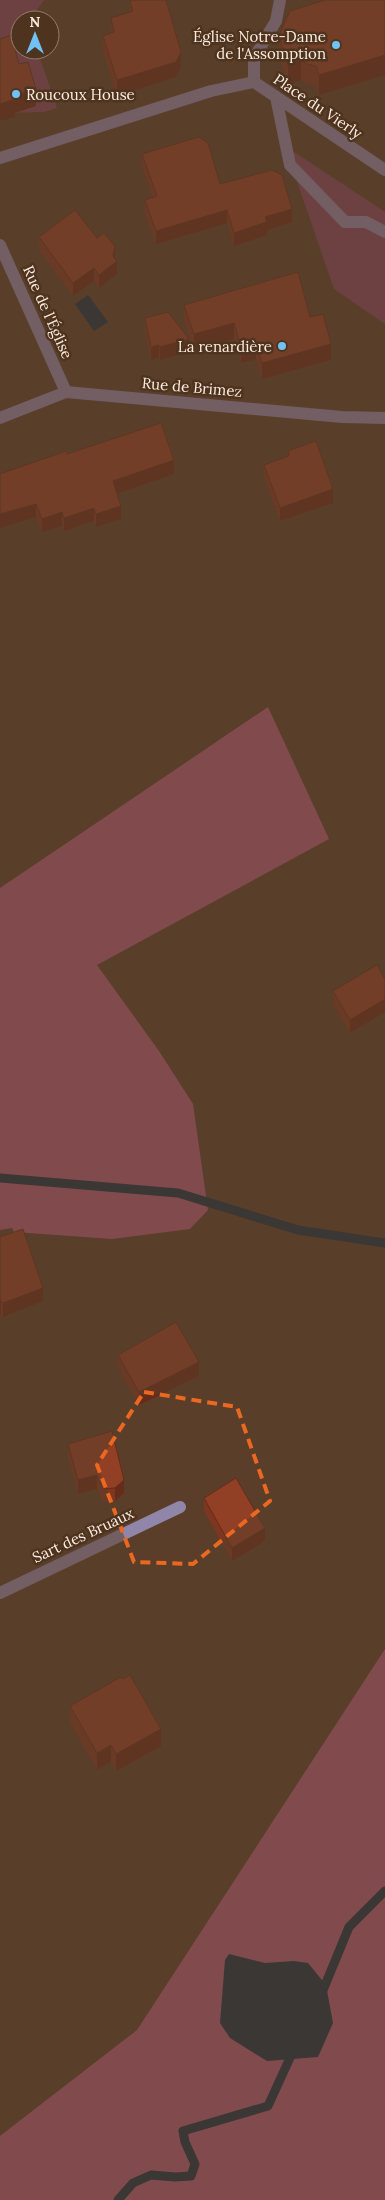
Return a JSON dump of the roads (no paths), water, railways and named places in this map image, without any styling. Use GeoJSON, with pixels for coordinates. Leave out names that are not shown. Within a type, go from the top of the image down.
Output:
{"type":"FeatureCollection","features":[{"type":"Feature","properties":{"kind":"street"},"geometry":{"type":"LineString","coordinates":[[254,82],[254,58],[276,21],[280,0]]}},
{"type":"Feature","properties":{"kind":"street","name":"Place du Vierly"},"geometry":{"type":"LineString","coordinates":[[0,158],[211,91],[254,82],[385,170]]}},
{"type":"Feature","properties":{"kind":"street"},"geometry":{"type":"LineString","coordinates":[[276,97],[290,165],[345,222],[366,222],[385,232]]}},
{"type":"Feature","properties":{"kind":"street","name":"Rue de l'Église"},"geometry":{"type":"LineString","coordinates":[[0,245],[66,392]]}},
{"type":"Feature","properties":{"kind":"street","name":"Rue de Brimez"},"geometry":{"type":"LineString","coordinates":[[0,418],[66,392],[342,418],[385,418]]}},
{"type":"Feature","properties":{"kind":"street","name":"Sart des Bruaux"},"geometry":{"type":"LineString","coordinates":[[0,1592],[180,1507]]}},
{"type":"Feature","properties":{"kind":"water"},"geometry":{"type":"Polygon","coordinates":[[[88,295],[108,322],[94,331],[75,304],[88,295]]]}},
{"type":"Feature","properties":{"kind":"water"},"geometry":{"type":"Polygon","coordinates":[[[229,1954],[265,1963],[294,1961],[308,1963],[326,1985],[333,2023],[318,2057],[267,2061],[230,2038],[220,2023],[225,1960],[229,1954]]]}},
{"type":"Feature","properties":{"kind":"waterway"},"geometry":{"type":"LineString","coordinates":[[0,1178],[178,1193],[298,1230],[385,1243]]}},
{"type":"Feature","properties":{"kind":"waterway"},"geometry":{"type":"LineString","coordinates":[[321,1995],[349,1927],[385,1891]]}},
{"type":"Feature","properties":{"kind":"waterway"},"geometry":{"type":"LineString","coordinates":[[118,2200],[133,2183],[151,2175],[191,2176],[195,2164],[185,2142],[183,2131],[268,2106],[294,2049]]}},
{"type":"Feature","properties":{"kind":"place","name":"Église Notre-Dame de l'Assomption"},"geometry":{"type":"Point","coordinates":[336,45]}},
{"type":"Feature","properties":{"kind":"place","name":"Roucoux House"},"geometry":{"type":"Point","coordinates":[16,94]}},
{"type":"Feature","properties":{"kind":"place","name":"La renardière"},"geometry":{"type":"Point","coordinates":[282,346]}}]}
